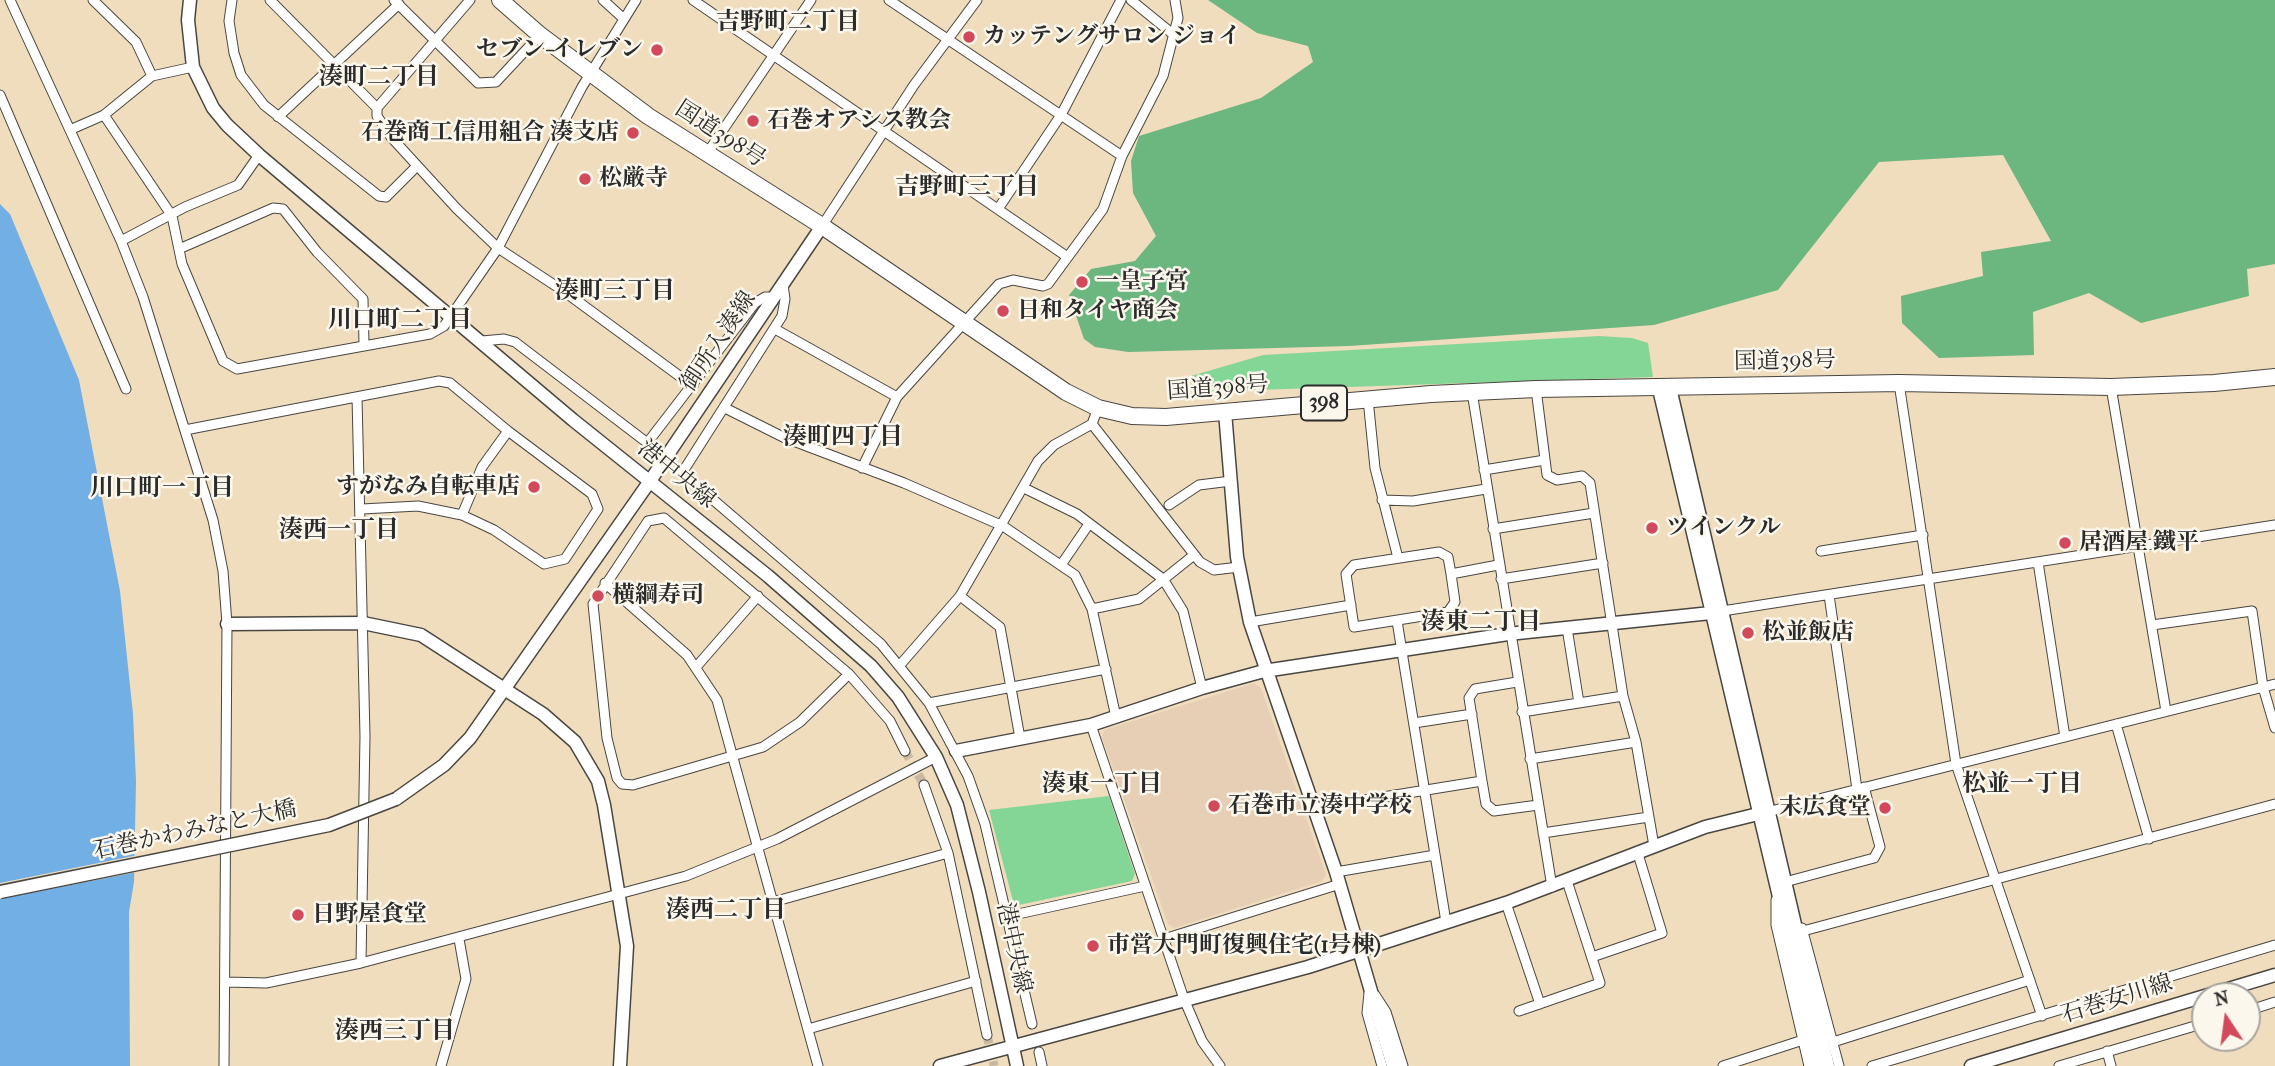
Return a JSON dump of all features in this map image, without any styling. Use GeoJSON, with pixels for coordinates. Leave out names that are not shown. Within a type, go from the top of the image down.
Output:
{"type":"FeatureCollection","features":[{"type":"Feature","properties":{"kind":"highway","name":"国道398号"},"geometry":{"type":"LineString","coordinates":[[500,0],[590,73],[706,155],[822,226],[1066,392],[1095,416],[1225,412],[1368,399],[1536,389],[1899,383],[2111,387],[2214,383],[2275,377]]}},
{"type":"Feature","properties":{"kind":"street"},"geometry":{"type":"LineString","coordinates":[[10,0],[72,129],[143,297],[213,520],[223,571],[227,624],[224,1066]]}},
{"type":"Feature","properties":{"kind":"street"},"geometry":{"type":"LineString","coordinates":[[93,0],[136,42],[152,76]]}},
{"type":"Feature","properties":{"kind":"street","name":"港中央線"},"geometry":{"type":"LineString","coordinates":[[190,0],[188,20],[193,67],[213,108],[258,155],[768,576],[871,666],[898,697],[936,757],[957,805],[1017,1066]]}},
{"type":"Feature","properties":{"kind":"street"},"geometry":{"type":"LineString","coordinates":[[232,0],[229,7],[231,39],[241,75],[251,92],[278,117],[379,196],[386,197],[417,166]]}},
{"type":"Feature","properties":{"kind":"street"},"geometry":{"type":"LineString","coordinates":[[270,0],[335,62],[377,107]]}},
{"type":"Feature","properties":{"kind":"street"},"geometry":{"type":"LineString","coordinates":[[470,0],[377,107],[377,116],[417,166],[498,248],[565,292],[693,386]]}},
{"type":"Feature","properties":{"kind":"street"},"geometry":{"type":"LineString","coordinates":[[603,0],[624,19]]}},
{"type":"Feature","properties":{"kind":"street"},"geometry":{"type":"LineString","coordinates":[[104,115],[173,216],[182,264],[218,349],[230,368],[430,334],[444,326],[453,316],[498,248],[590,73],[636,0]]}},
{"type":"Feature","properties":{"kind":"street"},"geometry":{"type":"LineString","coordinates":[[693,0],[1066,256]]}},
{"type":"Feature","properties":{"kind":"street"},"geometry":{"type":"LineString","coordinates":[[706,155],[811,0]]}},
{"type":"Feature","properties":{"kind":"street"},"geometry":{"type":"LineString","coordinates":[[889,0],[1122,156]]}},
{"type":"Feature","properties":{"kind":"street"},"geometry":{"type":"LineString","coordinates":[[822,226],[884,131],[977,0]]}},
{"type":"Feature","properties":{"kind":"street"},"geometry":{"type":"LineString","coordinates":[[998,209],[1061,115],[1121,0]]}},
{"type":"Feature","properties":{"kind":"street"},"geometry":{"type":"LineString","coordinates":[[1131,0],[1174,35]]}},
{"type":"Feature","properties":{"kind":"street"},"geometry":{"type":"LineString","coordinates":[[862,468],[897,397],[999,284],[1013,280],[1043,286],[1048,284],[1103,209],[1122,156],[1163,76],[1178,18],[1175,0]]}},
{"type":"Feature","properties":{"kind":"street"},"geometry":{"type":"LineString","coordinates":[[278,117],[397,2],[478,83],[496,82],[540,35]]}},
{"type":"Feature","properties":{"kind":"street"},"geometry":{"type":"LineString","coordinates":[[72,129],[104,115],[152,76],[193,67]]}},
{"type":"Feature","properties":{"kind":"street"},"geometry":{"type":"LineString","coordinates":[[0,95],[126,389]]}},
{"type":"Feature","properties":{"kind":"street"},"geometry":{"type":"LineString","coordinates":[[121,241],[173,216],[185,207],[238,184],[258,155]]}},
{"type":"Feature","properties":{"kind":"street"},"geometry":{"type":"LineString","coordinates":[[179,250],[273,208],[283,209],[317,251],[363,299],[364,345]]}},
{"type":"Feature","properties":{"kind":"street","name":"御所入湊線"},"geometry":{"type":"LineString","coordinates":[[504,689],[650,481],[822,226]]}},
{"type":"Feature","properties":{"kind":"street"},"geometry":{"type":"LineString","coordinates":[[783,285],[785,309],[775,329],[725,408],[679,470],[881,644],[929,703],[956,751],[985,824],[1009,916],[1032,1024]]}},
{"type":"Feature","properties":{"kind":"street"},"geometry":{"type":"LineString","coordinates":[[482,341],[504,339],[515,342],[651,445],[755,303],[765,297],[774,297]]}},
{"type":"Feature","properties":{"kind":"street"},"geometry":{"type":"LineString","coordinates":[[775,329],[897,397]]}},
{"type":"Feature","properties":{"kind":"street"},"geometry":{"type":"LineString","coordinates":[[185,430],[439,381],[450,383],[592,494],[597,509],[565,559],[544,564],[494,530],[462,515],[418,506],[362,509]]}},
{"type":"Feature","properties":{"kind":"street"},"geometry":{"type":"LineString","coordinates":[[1899,383],[1956,764],[2042,1016]]}},
{"type":"Feature","properties":{"kind":"street"},"geometry":{"type":"LineString","coordinates":[[2111,387],[2166,711]]}},
{"type":"Feature","properties":{"kind":"street"},"geometry":{"type":"LineString","coordinates":[[1665,388],[1763,813],[1828,1066]]}},
{"type":"Feature","properties":{"kind":"street"},"geometry":{"type":"LineString","coordinates":[[1536,389],[1547,475],[1557,480],[1582,476],[1590,483],[1623,696],[1636,742],[1654,846]]}},
{"type":"Feature","properties":{"kind":"street"},"geometry":{"type":"LineString","coordinates":[[1472,392],[1508,634],[1552,887]]}},
{"type":"Feature","properties":{"kind":"street"},"geometry":{"type":"LineString","coordinates":[[357,397],[362,509],[365,736],[361,963]]}},
{"type":"Feature","properties":{"kind":"street"},"geometry":{"type":"LineString","coordinates":[[1368,399],[1375,468],[1398,558]]}},
{"type":"Feature","properties":{"kind":"street"},"geometry":{"type":"LineString","coordinates":[[725,408],[783,436],[904,483],[1003,526],[1062,565],[1080,582],[1092,608],[1116,717]]}},
{"type":"Feature","properties":{"kind":"street"},"geometry":{"type":"LineString","coordinates":[[1225,412],[1239,567],[1250,622],[1264,671],[1338,878],[1393,1066]]}},
{"type":"Feature","properties":{"kind":"street"},"geometry":{"type":"LineString","coordinates":[[900,665],[960,596],[1003,526],[1038,461],[1054,445],[1095,416],[1200,562],[1214,570],[1239,567]]}},
{"type":"Feature","properties":{"kind":"street"},"geometry":{"type":"LineString","coordinates":[[462,515],[482,467],[508,431]]}},
{"type":"Feature","properties":{"kind":"street"},"geometry":{"type":"LineString","coordinates":[[1484,470],[1545,460]]}},
{"type":"Feature","properties":{"kind":"street"},"geometry":{"type":"LineString","coordinates":[[1168,505],[1199,485],[1231,481]]}},
{"type":"Feature","properties":{"kind":"street"},"geometry":{"type":"LineString","coordinates":[[1024,488],[1077,514],[1163,579],[1182,611],[1202,688]]}},
{"type":"Feature","properties":{"kind":"street"},"geometry":{"type":"LineString","coordinates":[[1382,500],[1413,501],[1486,489]]}},
{"type":"Feature","properties":{"kind":"street"},"geometry":{"type":"LineString","coordinates":[[1493,529],[1594,513]]}},
{"type":"Feature","properties":{"kind":"street"},"geometry":{"type":"LineString","coordinates":[[849,674],[800,722],[763,747],[733,758],[633,785],[622,784],[617,778],[607,738],[593,604],[648,521],[664,517],[849,674],[890,721],[905,751]]}},
{"type":"Feature","properties":{"kind":"street"},"geometry":{"type":"LineString","coordinates":[[1062,565],[1089,524]]}},
{"type":"Feature","properties":{"kind":"street"},"geometry":{"type":"LineString","coordinates":[[956,751],[1091,725],[1202,688],[1264,671],[1508,634],[1717,612],[2275,525]]}},
{"type":"Feature","properties":{"kind":"street"},"geometry":{"type":"LineString","coordinates":[[1821,551],[1923,535]]}},
{"type":"Feature","properties":{"kind":"street"},"geometry":{"type":"LineString","coordinates":[[1439,552],[1448,558],[1455,602],[1448,612],[1354,627],[1346,574],[1354,565],[1398,558],[1439,552]]}},
{"type":"Feature","properties":{"kind":"street"},"geometry":{"type":"LineString","coordinates":[[1092,608],[1139,598],[1194,555]]}},
{"type":"Feature","properties":{"kind":"street"},"geometry":{"type":"LineString","coordinates":[[2038,562],[2065,737]]}},
{"type":"Feature","properties":{"kind":"street"},"geometry":{"type":"LineString","coordinates":[[1501,579],[1603,563]]}},
{"type":"Feature","properties":{"kind":"street"},"geometry":{"type":"LineString","coordinates":[[1451,574],[1498,565]]}},
{"type":"Feature","properties":{"kind":"street"},"geometry":{"type":"LineString","coordinates":[[605,583],[666,634],[697,666],[717,699],[818,1066]]}},
{"type":"Feature","properties":{"kind":"street"},"geometry":{"type":"LineString","coordinates":[[1783,888],[1874,858],[1880,847],[1861,788],[1829,595]]}},
{"type":"Feature","properties":{"kind":"street"},"geometry":{"type":"LineString","coordinates":[[960,596],[1000,627],[1020,738]]}},
{"type":"Feature","properties":{"kind":"street"},"geometry":{"type":"LineString","coordinates":[[697,666],[758,597]]}},
{"type":"Feature","properties":{"kind":"street"},"geometry":{"type":"LineString","coordinates":[[1250,622],[1351,604]]}},
{"type":"Feature","properties":{"kind":"street"},"geometry":{"type":"LineString","coordinates":[[2152,625],[2252,611],[2263,687],[2275,728]]}},
{"type":"Feature","properties":{"kind":"street"},"geometry":{"type":"LineString","coordinates":[[1397,621],[1446,922]]}},
{"type":"Feature","properties":{"kind":"street"},"geometry":{"type":"LineString","coordinates":[[227,624],[363,623],[421,635],[559,727],[587,760],[604,805],[627,946],[620,1066]]}},
{"type":"Feature","properties":{"kind":"street"},"geometry":{"type":"LineString","coordinates":[[1567,628],[1579,703]]}},
{"type":"Feature","properties":{"kind":"street"},"geometry":{"type":"LineString","coordinates":[[929,703],[1106,670]]}},
{"type":"Feature","properties":{"kind":"street"},"geometry":{"type":"LineString","coordinates":[[1517,682],[1475,689],[1469,698],[1482,781],[1486,804],[1494,811],[1538,805]]}},
{"type":"Feature","properties":{"kind":"street"},"geometry":{"type":"LineString","coordinates":[[940,1066],[1358,951],[1552,887],[1705,827],[2275,684]]}},
{"type":"Feature","properties":{"kind":"street","name":"石巻かわみなと大橋"},"geometry":{"type":"LineString","coordinates":[[0,892],[329,825],[396,799],[444,765],[470,738],[504,689]]}},
{"type":"Feature","properties":{"kind":"street"},"geometry":{"type":"LineString","coordinates":[[1522,712],[1623,696]]}},
{"type":"Feature","properties":{"kind":"street"},"geometry":{"type":"LineString","coordinates":[[1414,723],[1472,714]]}},
{"type":"Feature","properties":{"kind":"street"},"geometry":{"type":"LineString","coordinates":[[2116,724],[2149,839]]}},
{"type":"Feature","properties":{"kind":"street"},"geometry":{"type":"LineString","coordinates":[[1091,725],[1184,999],[1202,1041],[1219,1066]]}},
{"type":"Feature","properties":{"kind":"street"},"geometry":{"type":"LineString","coordinates":[[1530,759],[1636,742]]}},
{"type":"Feature","properties":{"kind":"street"},"geometry":{"type":"LineString","coordinates":[[226,982],[266,983],[361,963],[459,939],[715,866],[936,757]]}},
{"type":"Feature","properties":{"kind":"street"},"geometry":{"type":"LineString","coordinates":[[1315,808],[1482,781]]}},
{"type":"Feature","properties":{"kind":"street"},"geometry":{"type":"LineString","coordinates":[[924,785],[948,853],[988,1035]]}},
{"type":"Feature","properties":{"kind":"street"},"geometry":{"type":"LineString","coordinates":[[1803,931],[2275,804]]}},
{"type":"Feature","properties":{"kind":"street"},"geometry":{"type":"LineString","coordinates":[[1543,833],[1649,817]]}},
{"type":"Feature","properties":{"kind":"street"},"geometry":{"type":"LineString","coordinates":[[773,902],[948,853]]}},
{"type":"Feature","properties":{"kind":"street"},"geometry":{"type":"LineString","coordinates":[[1592,957],[1662,933],[1638,854]]}},
{"type":"Feature","properties":{"kind":"street"},"geometry":{"type":"LineString","coordinates":[[1164,939],[1338,878],[1435,855]]}},
{"type":"Feature","properties":{"kind":"street"},"geometry":{"type":"LineString","coordinates":[[1519,1011],[1600,982],[1567,881]]}},
{"type":"Feature","properties":{"kind":"street"},"geometry":{"type":"LineString","coordinates":[[1009,916],[1145,886]]}},
{"type":"Feature","properties":{"kind":"street"},"geometry":{"type":"LineString","coordinates":[[1783,888],[1803,931],[1839,1066]]}},
{"type":"Feature","properties":{"kind":"street"},"geometry":{"type":"LineString","coordinates":[[1783,888],[1776,925],[1809,1066]]}},
{"type":"Feature","properties":{"kind":"street"},"geometry":{"type":"LineString","coordinates":[[1783,888],[1819,1066]]}},
{"type":"Feature","properties":{"kind":"street"},"geometry":{"type":"LineString","coordinates":[[1506,903],[1540,1004]]}},
{"type":"Feature","properties":{"kind":"street"},"geometry":{"type":"LineString","coordinates":[[441,1066],[466,979],[459,939]]}},
{"type":"Feature","properties":{"kind":"street"},"geometry":{"type":"LineString","coordinates":[[1871,1066],[2275,945]]}},
{"type":"Feature","properties":{"kind":"street","name":"石巻女川線"},"geometry":{"type":"LineString","coordinates":[[1971,1066],[2275,975]]}},
{"type":"Feature","properties":{"kind":"street"},"geometry":{"type":"LineString","coordinates":[[1833,1042],[2030,980]]}},
{"type":"Feature","properties":{"kind":"street"},"geometry":{"type":"LineString","coordinates":[[807,1029],[976,981]]}},
{"type":"Feature","properties":{"kind":"street"},"geometry":{"type":"LineString","coordinates":[[1370,988],[1367,1013],[1382,1066]]}},
{"type":"Feature","properties":{"kind":"street"},"geometry":{"type":"LineString","coordinates":[[1370,988],[1386,1012],[1403,1066]]}},
{"type":"Feature","properties":{"kind":"street"},"geometry":{"type":"LineString","coordinates":[[2059,1066],[2191,1027]]}},
{"type":"Feature","properties":{"kind":"street"},"geometry":{"type":"LineString","coordinates":[[1723,1066],[1803,1040]]}},
{"type":"Feature","properties":{"kind":"street"},"geometry":{"type":"LineString","coordinates":[[2107,1051],[2111,1066]]}},
{"type":"Feature","properties":{"kind":"street"},"geometry":{"type":"LineString","coordinates":[[1039,1052],[1042,1066]]}},
{"type":"Feature","properties":{"kind":"shaded area","name":"石巻市立湊中学校"},"geometry":{"type":"Polygon","coordinates":[[[1254,683],[1261,688],[1326,875],[1322,881],[1174,928],[1168,924],[1102,737],[1104,730],[1254,683]]]}},
{"type":"Feature","properties":{"kind":"green space"},"geometry":{"type":"Polygon","coordinates":[[[1208,0],[2275,0],[2275,264],[2247,269],[2249,296],[2141,323],[2089,293],[2033,312],[2034,355],[1939,358],[1902,323],[1901,296],[1983,276],[1981,252],[2051,241],[2003,155],[1879,162],[1778,290],[1654,325],[1349,346],[1128,352],[1095,347],[1084,339],[1069,295],[1091,269],[1135,261],[1156,236],[1133,193],[1131,161],[1139,136],[1261,98],[1313,62],[1308,46],[1257,33],[1208,0]]]}},
{"type":"Feature","properties":{"kind":"green space"},"geometry":{"type":"Polygon","coordinates":[[[1599,336],[1632,338],[1648,343],[1653,377],[1194,392],[1191,376],[1263,355],[1599,336]]]}},
{"type":"Feature","properties":{"kind":"green space"},"geometry":{"type":"Polygon","coordinates":[[[1109,796],[1135,874],[1132,881],[1019,905],[1013,901],[989,810],[1109,796]]]}},
{"type":"Feature","properties":{"kind":"water"},"geometry":{"type":"Polygon","coordinates":[[[0,204],[10,214],[79,380],[120,591],[133,714],[136,781],[134,882],[129,912],[130,1066],[0,1066],[0,204]]]}},
{"type":"Feature","properties":{"kind":"pier"},"geometry":{"type":"Polygon","coordinates":[[[138,855],[137,872],[0,899],[0,883],[138,855]]]}},
{"type":"Feature","properties":{"kind":"tunnel"},"geometry":{"type":"LineString","coordinates":[[654,448],[676,468]]}},
{"type":"Feature","properties":{"kind":"tunnel"},"geometry":{"type":"LineString","coordinates":[[905,751],[924,785]]}},
{"type":"Feature","properties":{"kind":"tunnel"},"geometry":{"type":"LineString","coordinates":[[987,1035],[994,1066]]}},
{"type":"Feature","properties":{"kind":"place","name":"カッテングサロン ジョイ"},"geometry":{"type":"Point","coordinates":[969,37]}},
{"type":"Feature","properties":{"kind":"place","name":"セブン-イレブン"},"geometry":{"type":"Point","coordinates":[657,50]}},
{"type":"Feature","properties":{"kind":"place","name":"石巻オアシス教会"},"geometry":{"type":"Point","coordinates":[753,121]}},
{"type":"Feature","properties":{"kind":"place","name":"石巻商工信用組合 湊支店"},"geometry":{"type":"Point","coordinates":[633,133]}},
{"type":"Feature","properties":{"kind":"place","name":"松厳寺"},"geometry":{"type":"Point","coordinates":[585,179]}},
{"type":"Feature","properties":{"kind":"place","name":"一皇子宮"},"geometry":{"type":"Point","coordinates":[1082,282]}},
{"type":"Feature","properties":{"kind":"place","name":"日和タイヤ商会"},"geometry":{"type":"Point","coordinates":[1003,311]}},
{"type":"Feature","properties":{"kind":"place","name":"すがなみ自転車店"},"geometry":{"type":"Point","coordinates":[534,487]}},
{"type":"Feature","properties":{"kind":"place","name":"ツインクル"},"geometry":{"type":"Point","coordinates":[1652,528]}},
{"type":"Feature","properties":{"kind":"place","name":"居酒屋 鐵平"},"geometry":{"type":"Point","coordinates":[2065,543]}},
{"type":"Feature","properties":{"kind":"place","name":"横綱寿司"},"geometry":{"type":"Point","coordinates":[598,596]}},
{"type":"Feature","properties":{"kind":"place","name":"松並飯店"},"geometry":{"type":"Point","coordinates":[1748,633]}},
{"type":"Feature","properties":{"kind":"place","name":"石巻市立湊中学校"},"geometry":{"type":"Point","coordinates":[1214,806]}},
{"type":"Feature","properties":{"kind":"place","name":"末広食堂"},"geometry":{"type":"Point","coordinates":[1885,808]}},
{"type":"Feature","properties":{"kind":"place","name":"日野屋食堂"},"geometry":{"type":"Point","coordinates":[298,915]}},
{"type":"Feature","properties":{"kind":"place","name":"市営大門町復興住宅(1号棟)"},"geometry":{"type":"Point","coordinates":[1093,946]}},
{"type":"Feature","properties":{"kind":"district","name":"吉野町二丁目"},"geometry":{"type":"Point","coordinates":[788,23]}},
{"type":"Feature","properties":{"kind":"district","name":"湊町二丁目"},"geometry":{"type":"Point","coordinates":[379,78]}},
{"type":"Feature","properties":{"kind":"district","name":"吉野町三丁目"},"geometry":{"type":"Point","coordinates":[967,188]}},
{"type":"Feature","properties":{"kind":"district","name":"湊町三丁目"},"geometry":{"type":"Point","coordinates":[615,292]}},
{"type":"Feature","properties":{"kind":"district","name":"川口町二丁目"},"geometry":{"type":"Point","coordinates":[400,321]}},
{"type":"Feature","properties":{"kind":"district","name":"湊町四丁目"},"geometry":{"type":"Point","coordinates":[843,438]}},
{"type":"Feature","properties":{"kind":"district","name":"川口町一丁目"},"geometry":{"type":"Point","coordinates":[162,489]}},
{"type":"Feature","properties":{"kind":"district","name":"湊西一丁目"},"geometry":{"type":"Point","coordinates":[339,531]}},
{"type":"Feature","properties":{"kind":"district","name":"湊東二丁目"},"geometry":{"type":"Point","coordinates":[1481,623]}},
{"type":"Feature","properties":{"kind":"district","name":"湊東一丁目"},"geometry":{"type":"Point","coordinates":[1102,785]}},
{"type":"Feature","properties":{"kind":"district","name":"松並一丁目"},"geometry":{"type":"Point","coordinates":[2022,785]}},
{"type":"Feature","properties":{"kind":"district","name":"湊西二丁目"},"geometry":{"type":"Point","coordinates":[726,911]}},
{"type":"Feature","properties":{"kind":"district","name":"湊西三丁目"},"geometry":{"type":"Point","coordinates":[395,1032]}}]}
